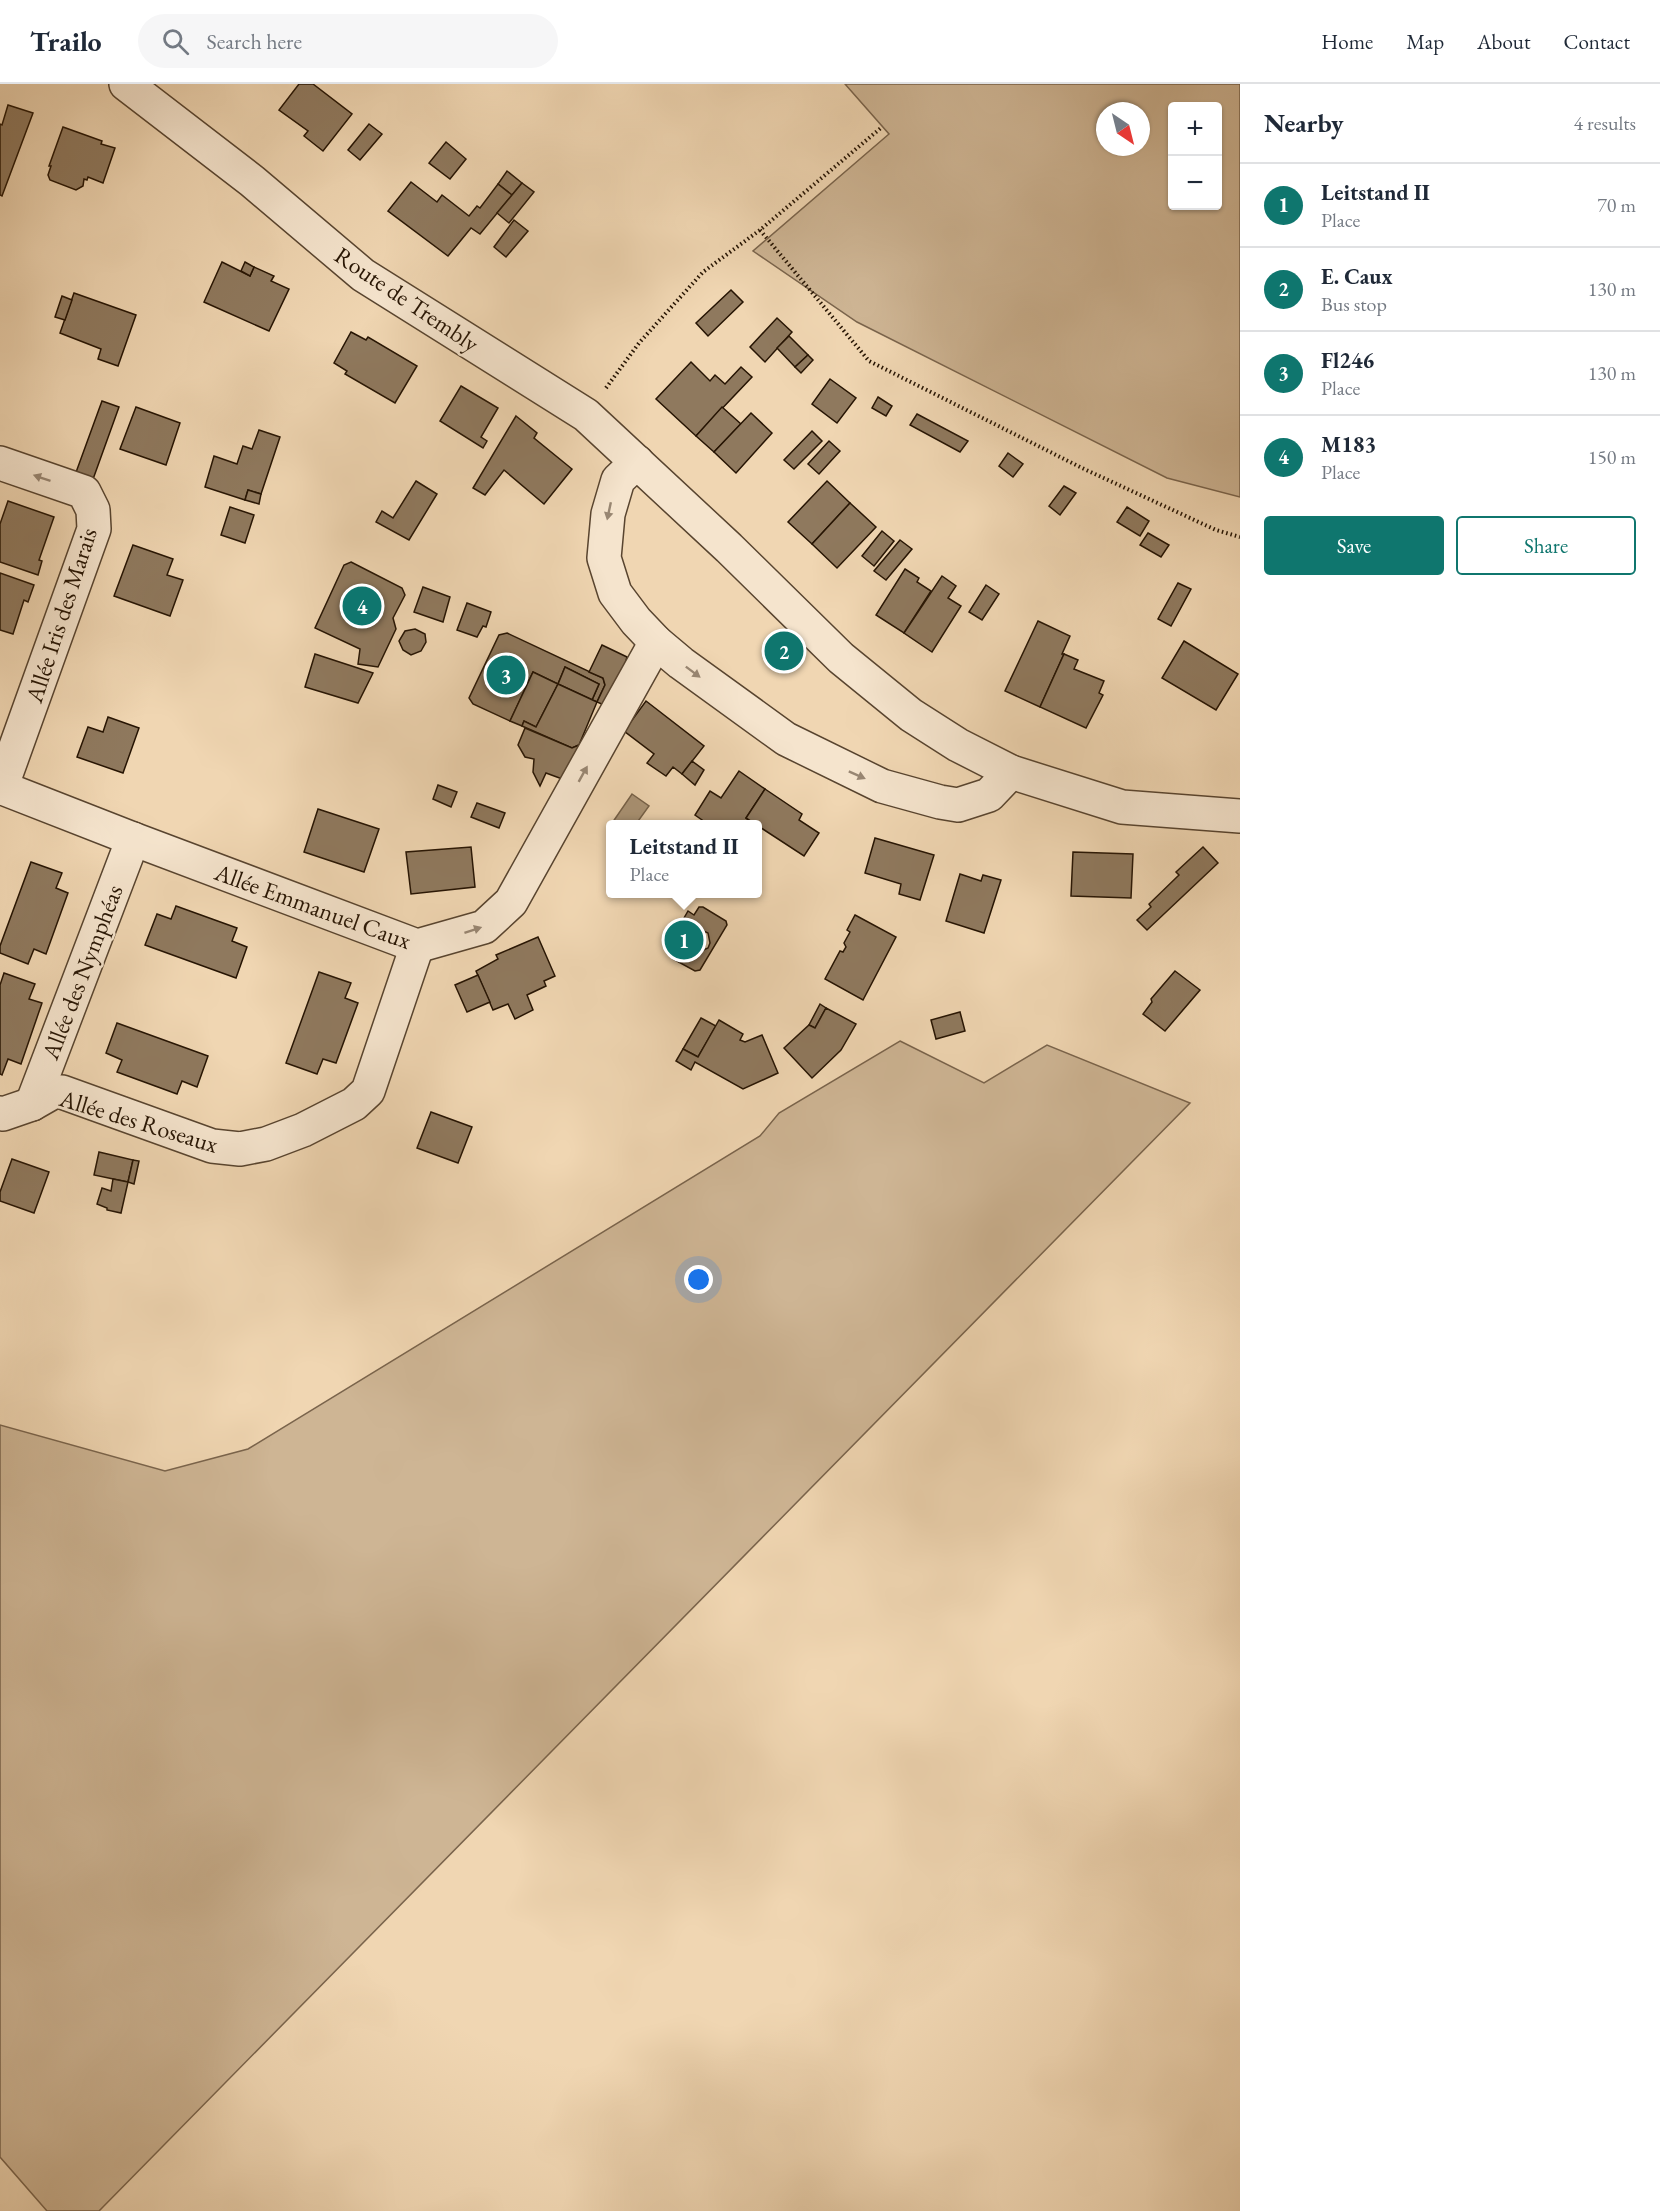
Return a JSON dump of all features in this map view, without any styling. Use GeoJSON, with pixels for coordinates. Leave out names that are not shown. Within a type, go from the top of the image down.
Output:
{"type":"FeatureCollection","features":[{"type":"Feature","properties":{"kind":"street","name":"Route de Trembly"},"geometry":{"type":"LineString","coordinates":[[130,85],[252,181],[363,275],[586,415],[729,548],[841,658],[911,715],[958,745],[1011,772],[1122,807],[1240,816]]}},
{"type":"Feature","properties":{"kind":"street"},"geometry":{"type":"LineString","coordinates":[[637,462],[618,480],[608,514],[604,558],[615,593],[636,621],[656,642],[744,710],[786,739],[882,786],[958,805],[989,795],[1011,772]]}},
{"type":"Feature","properties":{"kind":"street","name":"Allée Iris des Marais"},"geometry":{"type":"LineString","coordinates":[[0,463],[84,492],[93,510],[94,529],[1,787]]}},
{"type":"Feature","properties":{"kind":"street","name":"Allée Emmanuel Caux"},"geometry":{"type":"LineString","coordinates":[[1,787],[417,946],[484,927],[511,902],[656,642]]}},
{"type":"Feature","properties":{"kind":"street","name":"Allée des Nymphéas"},"geometry":{"type":"LineString","coordinates":[[32,1104],[133,839]]}},
{"type":"Feature","properties":{"kind":"street","name":"Allée des Roseaux"},"geometry":{"type":"LineString","coordinates":[[0,1113],[32,1104],[53,1092],[62,1092],[212,1146],[240,1149],[257,1146],[303,1130],[354,1104],[368,1091],[417,946]]}},
{"type":"Feature","properties":{"kind":"path"},"geometry":{"type":"LineString","coordinates":[[586,415],[639,343],[703,272],[760,230],[882,127]]}},
{"type":"Feature","properties":{"kind":"path"},"geometry":{"type":"LineString","coordinates":[[760,230],[868,361],[1082,468],[1216,530],[1240,537]]}},
{"type":"Feature","properties":{"kind":"shaded area"},"geometry":{"type":"Polygon","coordinates":[[[845,84],[1240,84],[1240,497],[1167,478],[857,322],[753,251],[889,134],[845,84]]]}},
{"type":"Feature","properties":{"kind":"shaded area"},"geometry":{"type":"Polygon","coordinates":[[[632,794],[649,806],[639,820],[614,820],[632,794]]]}},
{"type":"Feature","properties":{"kind":"shaded area"},"geometry":{"type":"Polygon","coordinates":[[[900,1041],[984,1083],[1047,1045],[1190,1103],[99,2211],[47,2211],[0,2157],[0,1425],[165,1471],[248,1449],[760,1136],[779,1113],[900,1041]]]}},
{"type":"Feature","properties":{"kind":"building"},"geometry":{"type":"Polygon","coordinates":[[[299,84],[313,84],[352,114],[323,151],[304,136],[308,131],[279,110],[299,84]]]}},
{"type":"Feature","properties":{"kind":"building"},"geometry":{"type":"Polygon","coordinates":[[[8,105],[33,113],[2,196],[0,195],[0,124],[2,125],[8,105]]]}},
{"type":"Feature","properties":{"kind":"building"},"geometry":{"type":"Polygon","coordinates":[[[369,124],[382,134],[360,160],[348,150],[369,124]]]}},
{"type":"Feature","properties":{"kind":"building"},"geometry":{"type":"Polygon","coordinates":[[[63,127],[115,148],[103,183],[88,177],[87,180],[84,179],[83,186],[76,190],[50,180],[48,175],[51,166],[49,166],[63,127]]]}},
{"type":"Feature","properties":{"kind":"building"},"geometry":{"type":"Polygon","coordinates":[[[446,142],[466,159],[450,179],[429,163],[446,142]]]}},
{"type":"Feature","properties":{"kind":"building"},"geometry":{"type":"Polygon","coordinates":[[[507,171],[522,183],[512,195],[498,184],[507,171]]]}},
{"type":"Feature","properties":{"kind":"building"},"geometry":{"type":"Polygon","coordinates":[[[411,182],[437,202],[442,195],[469,216],[477,206],[480,208],[498,184],[512,195],[480,234],[471,228],[448,256],[388,211],[411,182]]]}},
{"type":"Feature","properties":{"kind":"building"},"geometry":{"type":"Polygon","coordinates":[[[522,183],[534,192],[509,223],[497,213],[522,183]]]}},
{"type":"Feature","properties":{"kind":"building"},"geometry":{"type":"Polygon","coordinates":[[[514,220],[528,231],[506,257],[494,247],[514,220]]]}},
{"type":"Feature","properties":{"kind":"building"},"geometry":{"type":"Polygon","coordinates":[[[222,262],[250,276],[254,267],[274,276],[271,281],[289,289],[269,331],[204,302],[222,262]]]}},
{"type":"Feature","properties":{"kind":"building"},"geometry":{"type":"Polygon","coordinates":[[[245,262],[254,267],[250,276],[241,271],[245,262]]]}},
{"type":"Feature","properties":{"kind":"building"},"geometry":{"type":"Polygon","coordinates":[[[731,290],[743,302],[708,336],[696,323],[731,290]]]}},
{"type":"Feature","properties":{"kind":"building"},"geometry":{"type":"Polygon","coordinates":[[[74,293],[136,315],[118,366],[98,359],[101,349],[60,333],[74,293]]]}},
{"type":"Feature","properties":{"kind":"building"},"geometry":{"type":"Polygon","coordinates":[[[62,296],[72,300],[65,320],[55,317],[62,296]]]}},
{"type":"Feature","properties":{"kind":"building"},"geometry":{"type":"Polygon","coordinates":[[[777,318],[792,332],[765,362],[750,347],[777,318]]]}},
{"type":"Feature","properties":{"kind":"building"},"geometry":{"type":"Polygon","coordinates":[[[351,332],[366,340],[368,337],[417,366],[395,403],[345,374],[347,371],[334,363],[351,332]]]}},
{"type":"Feature","properties":{"kind":"building"},"geometry":{"type":"Polygon","coordinates":[[[789,336],[808,355],[795,367],[777,348],[789,336]]]}},
{"type":"Feature","properties":{"kind":"building"},"geometry":{"type":"Polygon","coordinates":[[[808,355],[813,360],[801,373],[795,367],[808,355]]]}},
{"type":"Feature","properties":{"kind":"building"},"geometry":{"type":"Polygon","coordinates":[[[691,362],[710,381],[715,375],[725,384],[741,367],[752,377],[696,436],[656,399],[691,362]]]}},
{"type":"Feature","properties":{"kind":"building"},"geometry":{"type":"Polygon","coordinates":[[[830,379],[856,398],[837,423],[812,404],[830,379]]]}},
{"type":"Feature","properties":{"kind":"building"},"geometry":{"type":"Polygon","coordinates":[[[461,386],[498,408],[481,437],[487,441],[483,448],[440,421],[461,386]]]}},
{"type":"Feature","properties":{"kind":"building"},"geometry":{"type":"Polygon","coordinates":[[[878,397],[892,406],[886,416],[872,408],[878,397]]]}},
{"type":"Feature","properties":{"kind":"building"},"geometry":{"type":"Polygon","coordinates":[[[102,401],[119,407],[92,482],[75,475],[102,401]]]}},
{"type":"Feature","properties":{"kind":"building"},"geometry":{"type":"Polygon","coordinates":[[[136,407],[180,423],[166,465],[120,449],[136,407]]]}},
{"type":"Feature","properties":{"kind":"building"},"geometry":{"type":"Polygon","coordinates":[[[722,407],[741,424],[714,452],[696,436],[722,407]]]}},
{"type":"Feature","properties":{"kind":"building"},"geometry":{"type":"Polygon","coordinates":[[[751,413],[772,433],[736,473],[714,452],[751,413]]]}},
{"type":"Feature","properties":{"kind":"building"},"geometry":{"type":"Polygon","coordinates":[[[917,414],[968,441],[960,452],[910,425],[917,414]]]}},
{"type":"Feature","properties":{"kind":"building"},"geometry":{"type":"Polygon","coordinates":[[[516,416],[537,433],[534,438],[572,469],[544,504],[504,470],[485,495],[473,488],[516,416]]]}},
{"type":"Feature","properties":{"kind":"building"},"geometry":{"type":"Polygon","coordinates":[[[259,430],[280,437],[261,494],[248,490],[245,500],[205,487],[214,456],[237,464],[243,446],[252,449],[259,430]]]}},
{"type":"Feature","properties":{"kind":"building"},"geometry":{"type":"Polygon","coordinates":[[[812,431],[822,441],[794,469],[784,460],[812,431]]]}},
{"type":"Feature","properties":{"kind":"building"},"geometry":{"type":"Polygon","coordinates":[[[829,441],[840,451],[819,474],[808,464],[829,441]]]}},
{"type":"Feature","properties":{"kind":"building"},"geometry":{"type":"Polygon","coordinates":[[[1008,453],[1023,464],[1013,477],[999,466],[1008,453]]]}},
{"type":"Feature","properties":{"kind":"building"},"geometry":{"type":"Polygon","coordinates":[[[416,481],[437,494],[409,540],[376,522],[382,511],[393,518],[416,481]]]}},
{"type":"Feature","properties":{"kind":"building"},"geometry":{"type":"Polygon","coordinates":[[[827,481],[850,503],[812,544],[788,522],[827,481]]]}},
{"type":"Feature","properties":{"kind":"building"},"geometry":{"type":"Polygon","coordinates":[[[1064,486],[1076,493],[1060,515],[1049,506],[1064,486]]]}},
{"type":"Feature","properties":{"kind":"building"},"geometry":{"type":"Polygon","coordinates":[[[248,490],[261,494],[259,504],[245,500],[248,490]]]}},
{"type":"Feature","properties":{"kind":"building"},"geometry":{"type":"Polygon","coordinates":[[[8,501],[54,517],[39,560],[42,561],[38,575],[0,562],[0,524],[8,501]]]}},
{"type":"Feature","properties":{"kind":"building"},"geometry":{"type":"Polygon","coordinates":[[[850,503],[876,527],[837,568],[812,544],[850,503]]]}},
{"type":"Feature","properties":{"kind":"building"},"geometry":{"type":"Polygon","coordinates":[[[230,507],[254,515],[245,543],[221,535],[230,507]]]}},
{"type":"Feature","properties":{"kind":"building"},"geometry":{"type":"Polygon","coordinates":[[[1127,507],[1149,521],[1140,536],[1117,522],[1127,507]]]}},
{"type":"Feature","properties":{"kind":"building"},"geometry":{"type":"Polygon","coordinates":[[[882,531],[894,541],[874,566],[862,556],[882,531]]]}},
{"type":"Feature","properties":{"kind":"building"},"geometry":{"type":"Polygon","coordinates":[[[1148,533],[1169,545],[1161,557],[1140,545],[1148,533]]]}},
{"type":"Feature","properties":{"kind":"building"},"geometry":{"type":"Polygon","coordinates":[[[900,540],[912,549],[886,580],[874,571],[900,540]]]}},
{"type":"Feature","properties":{"kind":"building"},"geometry":{"type":"Polygon","coordinates":[[[133,545],[173,559],[167,575],[183,580],[170,616],[114,596],[133,545]]]}},
{"type":"Feature","properties":{"kind":"building"},"geometry":{"type":"Polygon","coordinates":[[[351,562],[402,588],[405,595],[393,618],[396,629],[378,667],[358,664],[360,649],[315,628],[344,565],[351,562]]]}},
{"type":"Feature","properties":{"kind":"building"},"geometry":{"type":"Polygon","coordinates":[[[905,569],[919,578],[917,582],[931,591],[904,633],[876,615],[905,569]]]}},
{"type":"Feature","properties":{"kind":"building"},"geometry":{"type":"Polygon","coordinates":[[[0,573],[34,585],[28,602],[24,600],[13,634],[0,630],[0,573]]]}},
{"type":"Feature","properties":{"kind":"building"},"geometry":{"type":"Polygon","coordinates":[[[942,576],[956,586],[948,598],[961,606],[932,652],[904,633],[942,576]]]}},
{"type":"Feature","properties":{"kind":"building"},"geometry":{"type":"Polygon","coordinates":[[[1178,583],[1191,589],[1171,626],[1158,619],[1178,583]]]}},
{"type":"Feature","properties":{"kind":"building"},"geometry":{"type":"Polygon","coordinates":[[[986,585],[999,594],[982,620],[969,612],[986,585]]]}},
{"type":"Feature","properties":{"kind":"building"},"geometry":{"type":"Polygon","coordinates":[[[423,587],[450,597],[443,622],[414,612],[423,587]]]}},
{"type":"Feature","properties":{"kind":"building"},"geometry":{"type":"Polygon","coordinates":[[[467,603],[491,612],[486,627],[483,626],[477,637],[457,630],[467,603]]]}},
{"type":"Feature","properties":{"kind":"building"},"geometry":{"type":"Polygon","coordinates":[[[1038,621],[1070,636],[1040,707],[1005,691],[1038,621]]]}},
{"type":"Feature","properties":{"kind":"building"},"geometry":{"type":"Polygon","coordinates":[[[415,629],[425,634],[426,642],[421,651],[411,655],[403,650],[399,641],[405,631],[415,629]]]}},
{"type":"Feature","properties":{"kind":"building"},"geometry":{"type":"Polygon","coordinates":[[[507,633],[603,678],[605,685],[597,702],[592,700],[599,684],[565,667],[558,684],[533,672],[510,721],[473,704],[469,698],[499,635],[507,633]]]}},
{"type":"Feature","properties":{"kind":"building"},"geometry":{"type":"Polygon","coordinates":[[[1184,641],[1238,674],[1216,710],[1162,678],[1184,641]]]}},
{"type":"Feature","properties":{"kind":"building"},"geometry":{"type":"Polygon","coordinates":[[[602,645],[627,657],[622,676],[606,706],[597,702],[605,685],[603,678],[589,672],[602,645]]]}},
{"type":"Feature","properties":{"kind":"building"},"geometry":{"type":"Polygon","coordinates":[[[315,654],[373,673],[358,703],[305,687],[315,654]]]}},
{"type":"Feature","properties":{"kind":"building"},"geometry":{"type":"Polygon","coordinates":[[[1064,654],[1078,660],[1074,669],[1104,681],[1099,693],[1103,695],[1086,728],[1040,707],[1064,654]]]}},
{"type":"Feature","properties":{"kind":"building"},"geometry":{"type":"Polygon","coordinates":[[[565,667],[599,684],[592,700],[558,684],[565,667]]]}},
{"type":"Feature","properties":{"kind":"building"},"geometry":{"type":"Polygon","coordinates":[[[533,672],[558,684],[536,727],[524,721],[522,726],[510,721],[533,672]]]}},
{"type":"Feature","properties":{"kind":"building"},"geometry":{"type":"Polygon","coordinates":[[[558,684],[597,702],[579,745],[572,748],[522,726],[524,721],[536,727],[558,684]]]}},
{"type":"Feature","properties":{"kind":"building"},"geometry":{"type":"Polygon","coordinates":[[[646,701],[704,746],[682,774],[673,767],[666,776],[647,763],[654,754],[624,731],[646,701]]]}},
{"type":"Feature","properties":{"kind":"building"},"geometry":{"type":"Polygon","coordinates":[[[108,717],[139,728],[123,773],[77,757],[88,727],[103,732],[108,717]]]}},
{"type":"Feature","properties":{"kind":"building"},"geometry":{"type":"Polygon","coordinates":[[[525,728],[572,748],[579,745],[565,780],[546,773],[540,786],[533,772],[534,759],[525,757],[518,745],[525,728]]]}},
{"type":"Feature","properties":{"kind":"building"},"geometry":{"type":"Polygon","coordinates":[[[692,761],[704,770],[695,785],[682,774],[692,761]]]}},
{"type":"Feature","properties":{"kind":"building"},"geometry":{"type":"Polygon","coordinates":[[[739,771],[765,789],[746,818],[747,820],[702,820],[695,815],[710,791],[721,798],[739,771]]]}},
{"type":"Feature","properties":{"kind":"building"},"geometry":{"type":"Polygon","coordinates":[[[438,785],[457,792],[451,807],[433,799],[438,785]]]}},
{"type":"Feature","properties":{"kind":"building"},"geometry":{"type":"Polygon","coordinates":[[[765,789],[802,814],[799,820],[819,833],[804,856],[762,828],[762,820],[746,818],[765,789]]]}},
{"type":"Feature","properties":{"kind":"building"},"geometry":{"type":"Polygon","coordinates":[[[477,803],[505,813],[499,828],[471,817],[477,803]]]}},
{"type":"Feature","properties":{"kind":"building"},"geometry":{"type":"Polygon","coordinates":[[[318,809],[379,829],[364,872],[304,852],[318,809]]]}},
{"type":"Feature","properties":{"kind":"building"},"geometry":{"type":"Polygon","coordinates":[[[875,838],[934,855],[920,900],[899,894],[901,884],[865,873],[875,838]]]}},
{"type":"Feature","properties":{"kind":"building"},"geometry":{"type":"Polygon","coordinates":[[[471,847],[475,887],[411,894],[406,852],[471,847]]]}},
{"type":"Feature","properties":{"kind":"building"},"geometry":{"type":"Polygon","coordinates":[[[1203,847],[1218,863],[1147,930],[1137,920],[1151,907],[1149,904],[1179,875],[1176,872],[1203,847]]]}},
{"type":"Feature","properties":{"kind":"building"},"geometry":{"type":"Polygon","coordinates":[[[1073,852],[1133,854],[1131,898],[1071,896],[1073,852]]]}},
{"type":"Feature","properties":{"kind":"building"},"geometry":{"type":"Polygon","coordinates":[[[31,862],[62,873],[56,888],[68,893],[46,954],[34,949],[28,964],[0,953],[0,946],[31,862]]]}},
{"type":"Feature","properties":{"kind":"building"},"geometry":{"type":"Polygon","coordinates":[[[960,874],[981,881],[983,875],[1001,880],[984,933],[946,921],[960,874]]]}},
{"type":"Feature","properties":{"kind":"building"},"geometry":{"type":"Polygon","coordinates":[[[176,906],[237,928],[232,941],[247,947],[236,978],[145,945],[157,914],[171,919],[176,906]]]}},
{"type":"Feature","properties":{"kind":"building"},"geometry":{"type":"Polygon","coordinates":[[[699,907],[703,907],[726,921],[727,925],[700,970],[695,971],[673,959],[671,955],[690,922],[684,918],[688,911],[694,915],[699,907]],[[699,929],[690,933],[688,938],[690,948],[699,952],[708,948],[710,943],[708,933],[699,929]]]}},
{"type":"Feature","properties":{"kind":"building"},"geometry":{"type":"Polygon","coordinates":[[[855,915],[896,937],[863,1000],[825,979],[840,951],[843,952],[846,947],[844,943],[850,932],[847,930],[855,915]]]}},
{"type":"Feature","properties":{"kind":"building"},"geometry":{"type":"Polygon","coordinates":[[[538,937],[555,976],[544,981],[546,986],[527,995],[533,1010],[515,1019],[508,1004],[493,1010],[476,971],[498,959],[496,955],[538,937]]]}},
{"type":"Feature","properties":{"kind":"building"},"geometry":{"type":"Polygon","coordinates":[[[1175,971],[1200,990],[1165,1031],[1143,1014],[1152,1002],[1151,999],[1175,971]]]}},
{"type":"Feature","properties":{"kind":"building"},"geometry":{"type":"Polygon","coordinates":[[[319,972],[351,983],[345,998],[358,1003],[336,1063],[323,1059],[317,1074],[286,1063],[319,972]]]}},
{"type":"Feature","properties":{"kind":"building"},"geometry":{"type":"Polygon","coordinates":[[[4,973],[35,984],[29,999],[42,1003],[21,1064],[8,1059],[2,1075],[0,1074],[0,985],[4,973]]]}},
{"type":"Feature","properties":{"kind":"building"},"geometry":{"type":"Polygon","coordinates":[[[478,975],[490,1002],[467,1012],[455,985],[478,975]]]}},
{"type":"Feature","properties":{"kind":"building"},"geometry":{"type":"Polygon","coordinates":[[[820,1004],[826,1008],[815,1028],[809,1025],[820,1004]]]}},
{"type":"Feature","properties":{"kind":"building"},"geometry":{"type":"Polygon","coordinates":[[[826,1008],[856,1024],[841,1050],[812,1078],[784,1048],[809,1025],[815,1028],[826,1008]]]}},
{"type":"Feature","properties":{"kind":"building"},"geometry":{"type":"Polygon","coordinates":[[[960,1012],[965,1031],[936,1039],[931,1020],[960,1012]]]}},
{"type":"Feature","properties":{"kind":"building"},"geometry":{"type":"Polygon","coordinates":[[[701,1018],[716,1026],[698,1057],[683,1049],[701,1018]]]}},
{"type":"Feature","properties":{"kind":"building"},"geometry":{"type":"Polygon","coordinates":[[[719,1020],[743,1034],[740,1040],[745,1042],[762,1035],[778,1073],[743,1089],[695,1062],[691,1070],[676,1061],[683,1049],[698,1057],[719,1020]]]}},
{"type":"Feature","properties":{"kind":"building"},"geometry":{"type":"Polygon","coordinates":[[[117,1023],[208,1056],[197,1087],[182,1081],[177,1094],[117,1072],[122,1060],[106,1053],[117,1023]]]}},
{"type":"Feature","properties":{"kind":"building"},"geometry":{"type":"Polygon","coordinates":[[[431,1112],[472,1127],[458,1163],[417,1148],[431,1112]]]}},
{"type":"Feature","properties":{"kind":"building"},"geometry":{"type":"Polygon","coordinates":[[[99,1152],[133,1160],[128,1182],[94,1175],[99,1152]]]}},
{"type":"Feature","properties":{"kind":"building"},"geometry":{"type":"Polygon","coordinates":[[[12,1159],[49,1172],[34,1213],[0,1201],[0,1192],[12,1159]]]}},
{"type":"Feature","properties":{"kind":"building"},"geometry":{"type":"Polygon","coordinates":[[[133,1160],[139,1161],[134,1184],[128,1182],[133,1160]]]}},
{"type":"Feature","properties":{"kind":"building"},"geometry":{"type":"Polygon","coordinates":[[[113,1179],[128,1182],[121,1213],[107,1210],[97,1204],[102,1188],[111,1191],[113,1179]]]}},
{"type":"Feature","properties":{"kind":"place","name":"M183"},"geometry":{"type":"Point","coordinates":[362,606]}},
{"type":"Feature","properties":{"kind":"place","name":"E. Caux"},"geometry":{"type":"Point","coordinates":[784,651]}},
{"type":"Feature","properties":{"kind":"place","name":"Fl246"},"geometry":{"type":"Point","coordinates":[506,675]}},
{"type":"Feature","properties":{"kind":"place","name":"Leitstand II"},"geometry":{"type":"Point","coordinates":[684,940]}}]}
